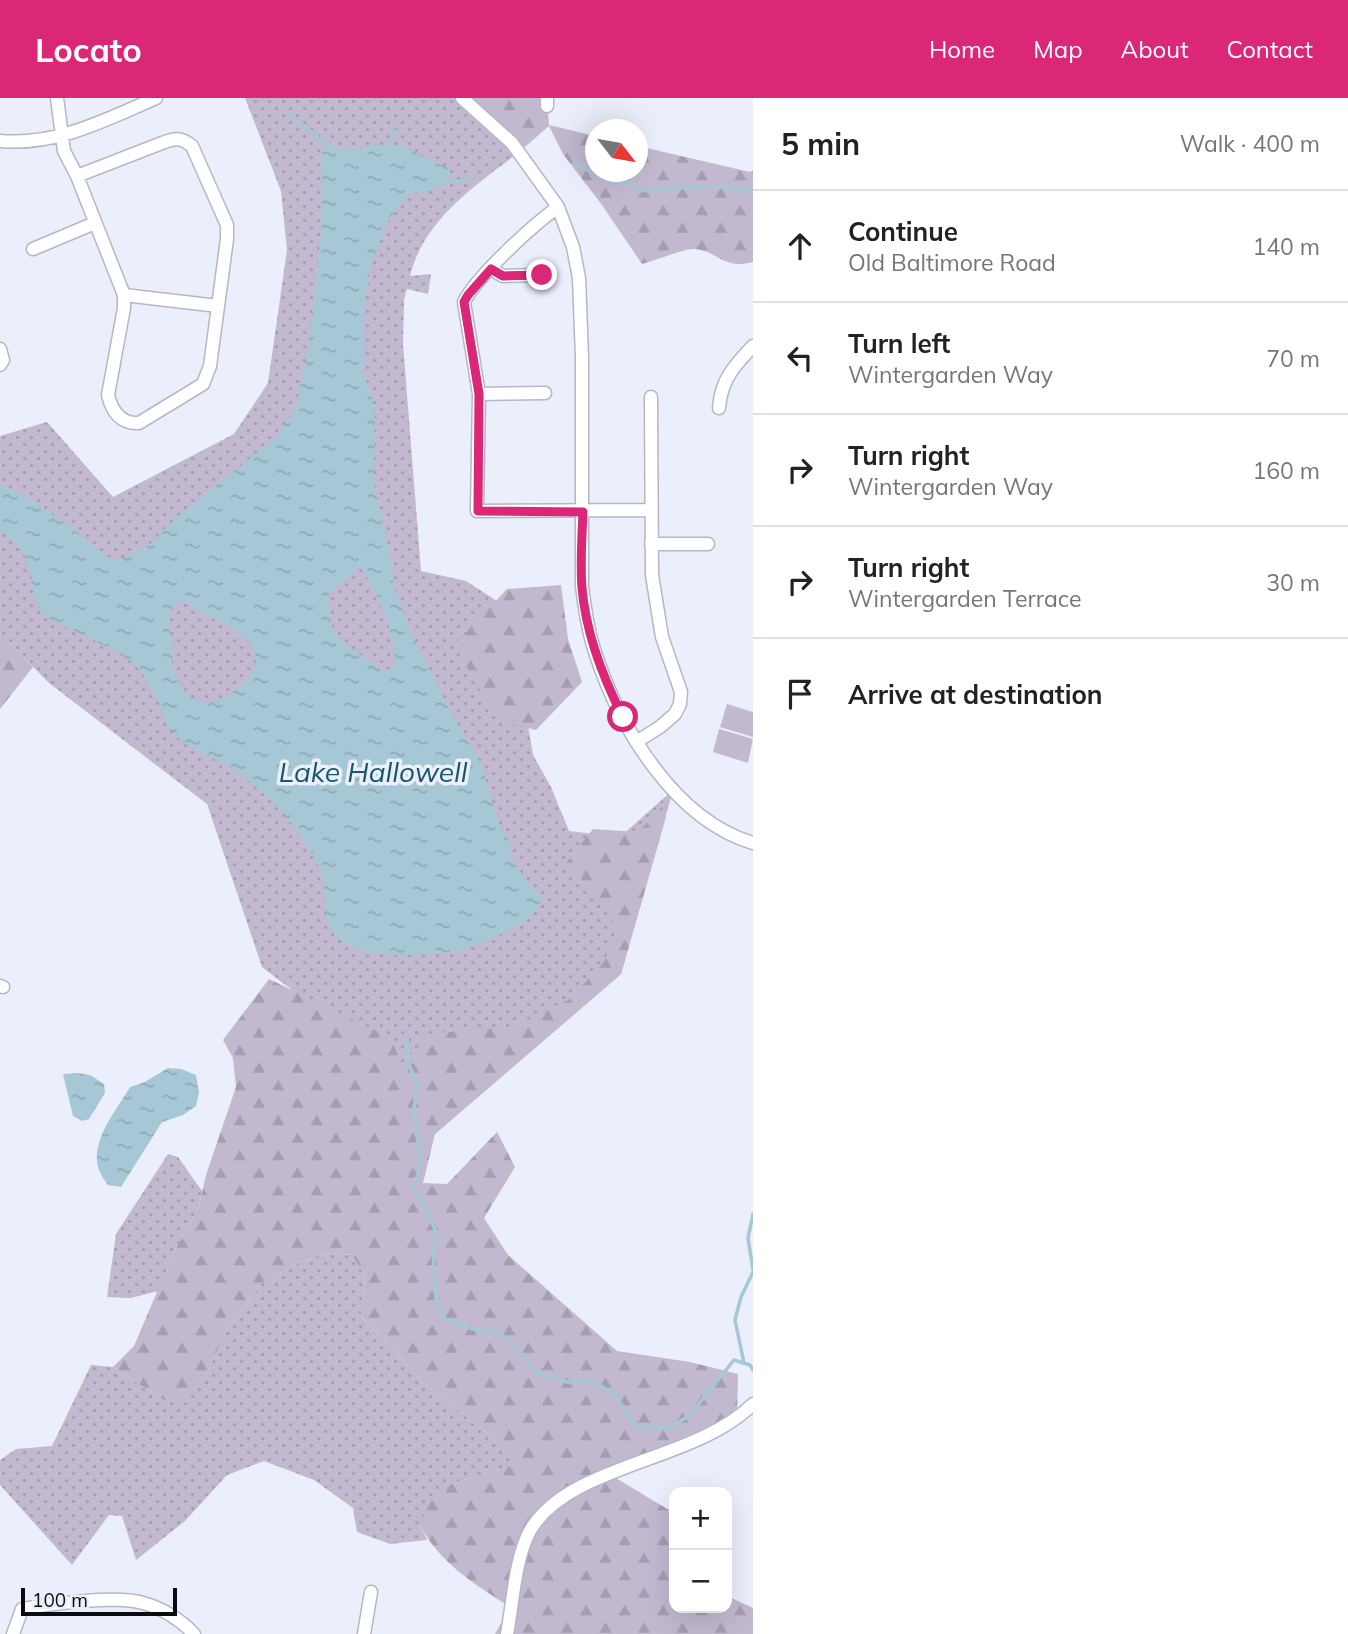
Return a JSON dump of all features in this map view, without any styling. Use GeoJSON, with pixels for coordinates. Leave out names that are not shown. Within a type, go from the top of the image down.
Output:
{"type":"FeatureCollection","features":[{"type":"Feature","properties":{"kind":"street"},"geometry":{"type":"LineString","coordinates":[[57,98],[64,151],[77,176],[124,295],[108,395],[110,404],[122,421],[128,424],[139,423],[203,384],[210,366],[228,239],[227,225],[192,146],[184,139],[175,138],[77,176]]}},
{"type":"Feature","properties":{"kind":"street"},"geometry":{"type":"LineString","coordinates":[[0,141],[16,142],[62,136],[156,98]]}},
{"type":"Feature","properties":{"kind":"street"},"geometry":{"type":"LineString","coordinates":[[462,98],[511,142],[558,207],[569,234],[579,278],[582,357],[582,586],[587,621],[604,679],[636,741],[669,786],[697,813],[723,831],[753,842]]}},
{"type":"Feature","properties":{"kind":"street"},"geometry":{"type":"LineString","coordinates":[[558,207],[532,226],[464,302],[479,394],[478,511],[651,510]]}},
{"type":"Feature","properties":{"kind":"street"},"geometry":{"type":"LineString","coordinates":[[33,249],[95,223]]}},
{"type":"Feature","properties":{"kind":"street"},"geometry":{"type":"LineString","coordinates":[[491,269],[503,276],[542,275]]}},
{"type":"Feature","properties":{"kind":"street"},"geometry":{"type":"LineString","coordinates":[[124,295],[218,306]]}},
{"type":"Feature","properties":{"kind":"street"},"geometry":{"type":"LineString","coordinates":[[719,408],[721,388],[753,346]]}},
{"type":"Feature","properties":{"kind":"street"},"geometry":{"type":"LineString","coordinates":[[0,349],[4,360],[0,365]]}},
{"type":"Feature","properties":{"kind":"street"},"geometry":{"type":"LineString","coordinates":[[479,394],[545,393]]}},
{"type":"Feature","properties":{"kind":"street"},"geometry":{"type":"LineString","coordinates":[[636,741],[660,727],[675,714],[680,704],[681,692],[662,637],[657,611],[651,544],[651,397]]}},
{"type":"Feature","properties":{"kind":"street"},"geometry":{"type":"LineString","coordinates":[[651,544],[708,544]]}},
{"type":"Feature","properties":{"kind":"street"},"geometry":{"type":"LineString","coordinates":[[507,1634],[520,1561],[530,1531],[545,1511],[575,1491],[609,1474],[715,1433],[737,1420],[753,1404]]}},
{"type":"Feature","properties":{"kind":"street"},"geometry":{"type":"LineString","coordinates":[[364,1634],[371,1592]]}},
{"type":"Feature","properties":{"kind":"street"},"geometry":{"type":"LineString","coordinates":[[13,1634],[22,1609],[44,1605],[128,1600],[161,1610],[194,1634]]}},
{"type":"Feature","properties":{"kind":"green space"},"geometry":{"type":"Polygon","coordinates":[[[245,98],[462,98],[519,152],[469,191],[439,221],[427,237],[410,276],[431,274],[428,294],[407,289],[404,300],[403,344],[421,571],[466,581],[508,608],[533,755],[551,787],[569,831],[620,837],[673,790],[621,974],[435,1134],[296,993],[262,967],[207,804],[49,683],[0,633],[0,436],[47,422],[113,497],[234,434],[268,383],[287,250],[281,191],[245,98]]]}},
{"type":"Feature","properties":{"kind":"green space"},"geometry":{"type":"Polygon","coordinates":[[[462,98],[547,98],[549,125],[585,134],[585,182],[648,182],[648,148],[750,172],[753,170],[753,262],[735,264],[695,249],[642,264],[563,154],[549,126],[519,152],[462,98]]]}},
{"type":"Feature","properties":{"kind":"green space"},"geometry":{"type":"Polygon","coordinates":[[[561,585],[568,639],[582,682],[536,730],[498,721],[454,645],[507,589],[561,585]]]}},
{"type":"Feature","properties":{"kind":"green space"},"geometry":{"type":"Polygon","coordinates":[[[0,633],[33,667],[0,709],[0,633]]]}},
{"type":"Feature","properties":{"kind":"green space"},"geometry":{"type":"Polygon","coordinates":[[[727,704],[753,712],[753,737],[720,727],[727,704]]]}},
{"type":"Feature","properties":{"kind":"green space"},"geometry":{"type":"Polygon","coordinates":[[[719,729],[753,739],[748,763],[713,752],[719,729]]]}},
{"type":"Feature","properties":{"kind":"green space"},"geometry":{"type":"Polygon","coordinates":[[[662,807],[666,817],[621,974],[435,1134],[423,1183],[447,1184],[497,1132],[515,1167],[484,1218],[508,1255],[617,1351],[690,1362],[738,1374],[737,1420],[609,1474],[669,1510],[669,1613],[732,1613],[732,1598],[753,1608],[753,1634],[495,1634],[510,1607],[448,1562],[437,1551],[420,1525],[427,1506],[440,1487],[514,1465],[487,1433],[423,1383],[361,1317],[365,1276],[352,1255],[331,1253],[300,1262],[262,1283],[227,1329],[204,1380],[182,1406],[160,1398],[113,1367],[134,1346],[174,1252],[199,1206],[206,1175],[236,1087],[233,1058],[223,1040],[269,979],[391,1038],[405,1073],[424,1034],[514,1027],[570,999],[604,962],[615,936],[610,910],[566,863],[593,829],[638,832],[662,807]]]}},
{"type":"Feature","properties":{"kind":"green space"},"geometry":{"type":"Polygon","coordinates":[[[168,1154],[178,1157],[202,1191],[199,1206],[174,1252],[158,1291],[131,1298],[107,1297],[116,1234],[168,1154]]]}},
{"type":"Feature","properties":{"kind":"green space"},"geometry":{"type":"Polygon","coordinates":[[[331,1253],[352,1255],[365,1276],[361,1317],[423,1383],[487,1433],[515,1465],[440,1487],[420,1525],[427,1540],[390,1544],[357,1532],[353,1508],[314,1480],[264,1461],[227,1475],[185,1521],[136,1560],[122,1516],[109,1515],[72,1565],[0,1485],[0,1460],[16,1449],[52,1446],[91,1365],[113,1367],[160,1398],[204,1380],[227,1329],[262,1283],[300,1262],[331,1253]]]}},
{"type":"Feature","properties":{"kind":"water","name":"Lake Hallowell"},"geometry":{"type":"Polygon","coordinates":[[[326,144],[352,150],[369,146],[400,145],[450,169],[450,181],[428,191],[406,195],[386,225],[371,265],[363,315],[364,374],[375,409],[374,482],[389,548],[394,586],[410,632],[450,711],[481,764],[500,827],[510,842],[510,855],[531,888],[541,894],[536,910],[524,922],[470,947],[450,952],[381,954],[350,946],[339,939],[327,919],[320,869],[287,819],[247,779],[194,749],[174,734],[151,687],[135,665],[100,643],[51,620],[43,612],[35,597],[24,554],[17,544],[0,531],[0,485],[27,497],[64,522],[102,553],[112,559],[121,559],[149,545],[177,517],[279,435],[296,405],[308,352],[322,224],[321,151],[326,144]],[[359,566],[330,592],[327,601],[333,631],[343,642],[384,672],[394,666],[393,642],[372,586],[359,566]],[[185,601],[173,605],[168,624],[173,646],[172,663],[180,685],[189,697],[209,704],[244,683],[256,661],[255,652],[242,635],[185,601]]]}},
{"type":"Feature","properties":{"kind":"water"},"geometry":{"type":"Polygon","coordinates":[[[168,1068],[181,1069],[196,1075],[199,1093],[196,1106],[183,1115],[162,1122],[121,1187],[108,1185],[99,1170],[97,1159],[106,1127],[130,1087],[145,1082],[168,1068]]]}},
{"type":"Feature","properties":{"kind":"water"},"geometry":{"type":"Polygon","coordinates":[[[63,1074],[90,1075],[104,1084],[105,1093],[89,1119],[82,1121],[73,1116],[63,1074]]]}},
{"type":"Feature","properties":{"kind":"waterway"},"geometry":{"type":"LineString","coordinates":[[289,114],[326,144]]}},
{"type":"Feature","properties":{"kind":"waterway"},"geometry":{"type":"LineString","coordinates":[[388,144],[395,131]]}},
{"type":"Feature","properties":{"kind":"waterway"},"geometry":{"type":"LineString","coordinates":[[574,164],[607,180],[632,183],[644,191],[697,187],[748,191],[753,188]]}},
{"type":"Feature","properties":{"kind":"waterway"},"geometry":{"type":"LineString","coordinates":[[450,181],[472,178]]}},
{"type":"Feature","properties":{"kind":"waterway"},"geometry":{"type":"LineString","coordinates":[[407,1037],[409,1065],[417,1083],[414,1109],[421,1166],[413,1187],[427,1209],[437,1235],[433,1251],[436,1299],[444,1319],[473,1329],[500,1333],[537,1373],[567,1382],[593,1380],[616,1397],[635,1425],[667,1429],[689,1416],[734,1360],[750,1365],[753,1370]]}},
{"type":"Feature","properties":{"kind":"waterway"},"geometry":{"type":"LineString","coordinates":[[753,1214],[748,1238],[753,1270]]}},
{"type":"Feature","properties":{"kind":"waterway"},"geometry":{"type":"LineString","coordinates":[[744,1363],[735,1320],[741,1297],[753,1272]]}},
{"type":"Feature","properties":{"kind":"route"},"geometry":{"type":"LineString","coordinates":[[542,275],[503,276],[491,269],[464,302],[479,394],[478,511],[583,512],[582,586],[587,621],[604,679],[623,717]]}}]}
